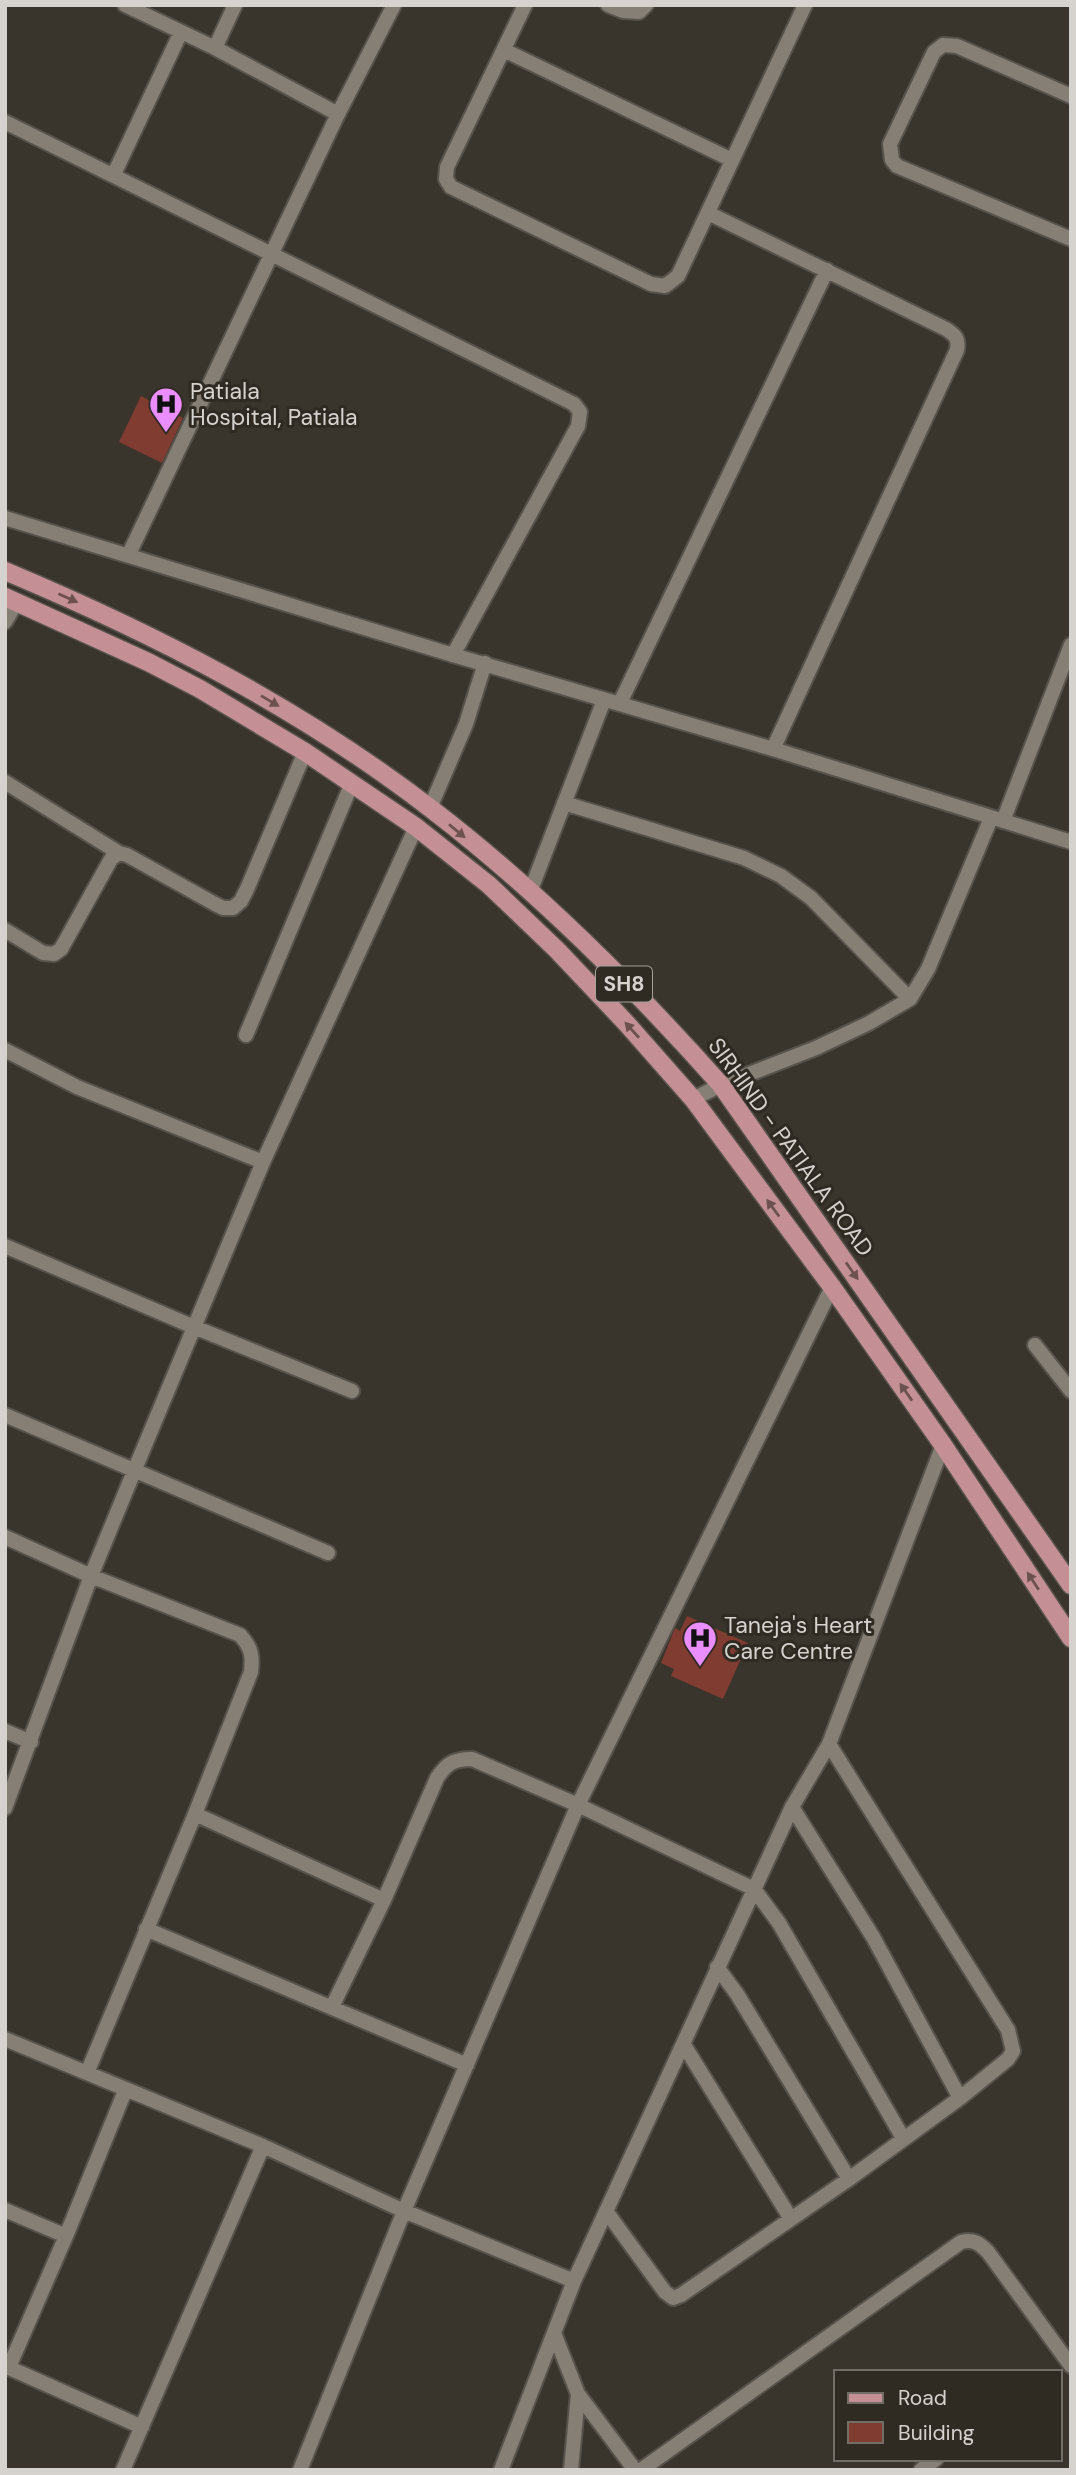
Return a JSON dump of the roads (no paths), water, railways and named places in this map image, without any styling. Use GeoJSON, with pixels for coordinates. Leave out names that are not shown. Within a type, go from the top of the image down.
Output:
{"type":"FeatureCollection","features":[{"type":"Feature","properties":{"kind":"main road","name":"SIRHIND - PATIALA ROAD"},"geometry":{"type":"LineString","coordinates":[[5,570],[167,644],[266,698],[430,808],[530,892],[678,1037],[721,1086],[1071,1585]]}},
{"type":"Feature","properties":{"kind":"main road"},"geometry":{"type":"LineString","coordinates":[[11,599],[200,689],[305,752],[416,827],[488,885],[557,950],[693,1099],[832,1287],[943,1445],[1071,1638]]}},
{"type":"Feature","properties":{"kind":"street"},"geometry":{"type":"LineString","coordinates":[[125,5],[215,48],[338,114]]}},
{"type":"Feature","properties":{"kind":"street"},"geometry":{"type":"LineString","coordinates":[[215,48],[235,5]]}},
{"type":"Feature","properties":{"kind":"street"},"geometry":{"type":"LineString","coordinates":[[129,554],[338,114],[394,5]]}},
{"type":"Feature","properties":{"kind":"street"},"geometry":{"type":"LineString","coordinates":[[526,5],[447,167],[446,178],[451,187],[651,284],[665,286],[678,276],[806,5]]}},
{"type":"Feature","properties":{"kind":"street"},"geometry":{"type":"LineString","coordinates":[[608,5],[623,11],[639,12],[646,5]]}},
{"type":"Feature","properties":{"kind":"street"},"geometry":{"type":"LineString","coordinates":[[114,174],[181,33]]}},
{"type":"Feature","properties":{"kind":"street"},"geometry":{"type":"LineString","coordinates":[[1071,96],[957,46],[943,45],[934,52],[890,144],[890,153],[897,166],[1071,239]]}},
{"type":"Feature","properties":{"kind":"street"},"geometry":{"type":"LineString","coordinates":[[503,50],[732,159]]}},
{"type":"Feature","properties":{"kind":"street"},"geometry":{"type":"LineString","coordinates":[[5,121],[574,404],[580,412],[578,426],[453,655]]}},
{"type":"Feature","properties":{"kind":"street"},"geometry":{"type":"LineString","coordinates":[[708,213],[946,329],[956,336],[958,342],[946,374],[773,749]]}},
{"type":"Feature","properties":{"kind":"street"},"geometry":{"type":"LineString","coordinates":[[620,703],[827,270]]}},
{"type":"Feature","properties":{"kind":"street"},"geometry":{"type":"LineString","coordinates":[[5,518],[453,655],[773,749],[1071,842]]}},
{"type":"Feature","properties":{"kind":"street"},"geometry":{"type":"LineString","coordinates":[[5,622],[11,599]]}},
{"type":"Feature","properties":{"kind":"street"},"geometry":{"type":"LineString","coordinates":[[693,1099],[816,1048],[869,1023],[910,999],[928,969],[997,820],[1071,645]]}},
{"type":"Feature","properties":{"kind":"street"},"geometry":{"type":"LineString","coordinates":[[430,808],[466,724],[485,663]]}},
{"type":"Feature","properties":{"kind":"street"},"geometry":{"type":"LineString","coordinates":[[530,892],[604,700]]}},
{"type":"Feature","properties":{"kind":"street"},"geometry":{"type":"LineString","coordinates":[[5,782],[119,853],[128,855],[223,908],[233,908],[241,901],[247,889],[305,752]]}},
{"type":"Feature","properties":{"kind":"street"},"geometry":{"type":"LineString","coordinates":[[246,1035],[352,783]]}},
{"type":"Feature","properties":{"kind":"street"},"geometry":{"type":"LineString","coordinates":[[564,803],[744,858],[781,876],[811,898],[910,999]]}},
{"type":"Feature","properties":{"kind":"street"},"geometry":{"type":"LineString","coordinates":[[5,1808],[91,1576],[263,1162],[416,827]]}},
{"type":"Feature","properties":{"kind":"street"},"geometry":{"type":"LineString","coordinates":[[5,930],[43,953],[54,954],[61,949],[111,859],[119,853]]}},
{"type":"Feature","properties":{"kind":"street"},"geometry":{"type":"LineString","coordinates":[[5,1050],[77,1087],[263,1162]]}},
{"type":"Feature","properties":{"kind":"street"},"geometry":{"type":"LineString","coordinates":[[5,1246],[352,1391]]}},
{"type":"Feature","properties":{"kind":"street"},"geometry":{"type":"LineString","coordinates":[[300,2470],[404,2211],[578,1805],[832,1287]]}},
{"type":"Feature","properties":{"kind":"street"},"geometry":{"type":"LineString","coordinates":[[1035,1345],[1071,1391]]}},
{"type":"Feature","properties":{"kind":"street"},"geometry":{"type":"LineString","coordinates":[[5,1415],[328,1553]]}},
{"type":"Feature","properties":{"kind":"street"},"geometry":{"type":"LineString","coordinates":[[501,2470],[574,2281],[792,1807],[828,1744],[943,1445]]}},
{"type":"Feature","properties":{"kind":"street"},"geometry":{"type":"LineString","coordinates":[[5,1537],[91,1576],[240,1635],[249,1646],[253,1657],[251,1672],[195,1814],[87,2073]]}},
{"type":"Feature","properties":{"kind":"street"},"geometry":{"type":"LineString","coordinates":[[5,1731],[31,1742]]}},
{"type":"Feature","properties":{"kind":"street"},"geometry":{"type":"LineString","coordinates":[[606,2211],[665,2292],[673,2298],[681,2295],[849,2179],[960,2098],[1008,2059],[1013,2051],[1008,2030],[828,1744]]}},
{"type":"Feature","properties":{"kind":"street"},"geometry":{"type":"LineString","coordinates":[[332,2007],[384,1900],[438,1778],[446,1765],[458,1759],[472,1759],[578,1805],[754,1889],[779,1923],[903,2138]]}},
{"type":"Feature","properties":{"kind":"street"},"geometry":{"type":"LineString","coordinates":[[792,1807],[873,1937],[960,2098]]}},
{"type":"Feature","properties":{"kind":"street"},"geometry":{"type":"LineString","coordinates":[[195,1814],[384,1900]]}},
{"type":"Feature","properties":{"kind":"street"},"geometry":{"type":"LineString","coordinates":[[146,1929],[467,2065]]}},
{"type":"Feature","properties":{"kind":"street"},"geometry":{"type":"LineString","coordinates":[[717,1967],[737,1994],[849,2179]]}},
{"type":"Feature","properties":{"kind":"street"},"geometry":{"type":"LineString","coordinates":[[5,2039],[263,2146],[404,2211],[574,2281]]}},
{"type":"Feature","properties":{"kind":"street"},"geometry":{"type":"LineString","coordinates":[[684,2045],[791,2219]]}},
{"type":"Feature","properties":{"kind":"street"},"geometry":{"type":"LineString","coordinates":[[125,2091],[66,2236],[7,2366],[142,2427]]}},
{"type":"Feature","properties":{"kind":"street"},"geometry":{"type":"LineString","coordinates":[[123,2470],[263,2146]]}},
{"type":"Feature","properties":{"kind":"street"},"geometry":{"type":"LineString","coordinates":[[5,2210],[66,2236]]}},
{"type":"Feature","properties":{"kind":"street"},"geometry":{"type":"LineString","coordinates":[[641,2470],[961,2242],[969,2240],[979,2243],[988,2252],[1071,2367]]}},
{"type":"Feature","properties":{"kind":"street"},"geometry":{"type":"LineString","coordinates":[[554,2333],[578,2394],[635,2470]]}},
{"type":"Feature","properties":{"kind":"street"},"geometry":{"type":"LineString","coordinates":[[571,2470],[578,2394]]}},
{"type":"Feature","properties":{"kind":"place","name":"Patiala Hospital, Patiala"},"geometry":{"type":"Point","coordinates":[166,434]}},
{"type":"Feature","properties":{"kind":"place","name":"Taneja's Heart Care Centre"},"geometry":{"type":"Point","coordinates":[700,1668]}}]}
